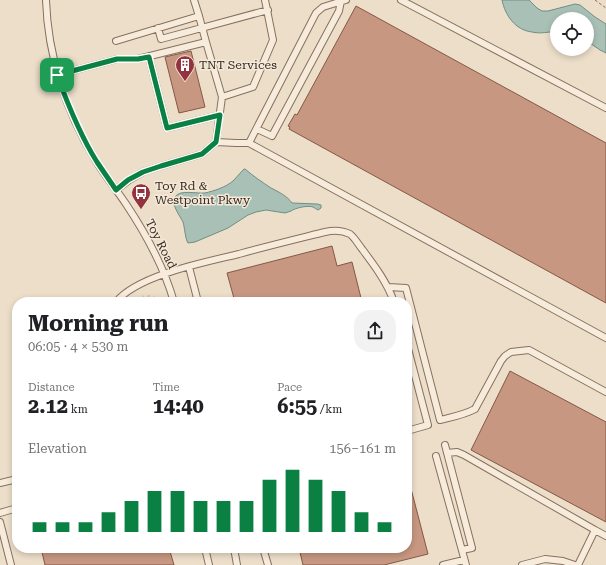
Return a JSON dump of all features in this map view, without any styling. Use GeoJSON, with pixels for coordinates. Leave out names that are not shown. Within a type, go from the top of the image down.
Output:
{"type":"FeatureCollection","features":[{"type":"Feature","properties":{"kind":"street","name":"Toy Road"},"geometry":{"type":"LineString","coordinates":[[46,0],[47,24],[57,75],[79,130],[97,163],[140,227],[165,274],[172,297]]}},
{"type":"Feature","properties":{"kind":"street"},"geometry":{"type":"LineString","coordinates":[[116,190],[128,180],[143,172],[202,154],[216,142],[222,97],[194,0]]}},
{"type":"Feature","properties":{"kind":"street"},"geometry":{"type":"LineString","coordinates":[[222,97],[253,87],[274,40],[265,0]]}},
{"type":"Feature","properties":{"kind":"street"},"geometry":{"type":"LineString","coordinates":[[401,0],[606,108]]}},
{"type":"Feature","properties":{"kind":"street"},"geometry":{"type":"LineString","coordinates":[[249,143],[316,13],[323,7],[343,1]]}},
{"type":"Feature","properties":{"kind":"street"},"geometry":{"type":"LineString","coordinates":[[257,129],[272,136],[343,1]]}},
{"type":"Feature","properties":{"kind":"street"},"geometry":{"type":"LineString","coordinates":[[158,28],[161,40],[268,10]]}},
{"type":"Feature","properties":{"kind":"street"},"geometry":{"type":"LineString","coordinates":[[116,41],[199,16]]}},
{"type":"Feature","properties":{"kind":"street"},"geometry":{"type":"LineString","coordinates":[[57,75],[117,59],[138,59],[149,57],[206,42]]}},
{"type":"Feature","properties":{"kind":"street"},"geometry":{"type":"LineString","coordinates":[[149,57],[167,128],[220,115]]}},
{"type":"Feature","properties":{"kind":"street"},"geometry":{"type":"LineString","coordinates":[[216,142],[249,143],[606,338]]}},
{"type":"Feature","properties":{"kind":"street"},"geometry":{"type":"LineString","coordinates":[[121,297],[136,286],[165,274],[330,231],[339,231],[353,237],[388,287],[392,297]]}},
{"type":"Feature","properties":{"kind":"street"},"geometry":{"type":"LineString","coordinates":[[189,267],[197,297]]}},
{"type":"Feature","properties":{"kind":"street"},"geometry":{"type":"LineString","coordinates":[[388,287],[406,288],[408,297]]}},
{"type":"Feature","properties":{"kind":"street"},"geometry":{"type":"LineString","coordinates":[[412,312],[440,420],[469,413],[475,409],[501,361],[511,352],[529,350],[606,392]]}},
{"type":"Feature","properties":{"kind":"street"},"geometry":{"type":"LineString","coordinates":[[412,369],[428,425],[412,430]]}},
{"type":"Feature","properties":{"kind":"street"},"geometry":{"type":"LineString","coordinates":[[419,391],[431,388]]}},
{"type":"Feature","properties":{"kind":"street"},"geometry":{"type":"LineString","coordinates":[[445,444],[472,548],[462,550]]}},
{"type":"Feature","properties":{"kind":"street"},"geometry":{"type":"LineString","coordinates":[[447,453],[458,452],[464,455],[606,536]]}},
{"type":"Feature","properties":{"kind":"street"},"geometry":{"type":"LineString","coordinates":[[436,456],[465,562],[443,565]]}},
{"type":"Feature","properties":{"kind":"street"},"geometry":{"type":"LineString","coordinates":[[0,484],[12,480]]}},
{"type":"Feature","properties":{"kind":"street"},"geometry":{"type":"LineString","coordinates":[[0,513],[12,509]]}},
{"type":"Feature","properties":{"kind":"street"},"geometry":{"type":"LineString","coordinates":[[0,522],[11,565]]}},
{"type":"Feature","properties":{"kind":"street"},"geometry":{"type":"LineString","coordinates":[[522,565],[545,559],[563,561],[576,565],[595,530]]}},
{"type":"Feature","properties":{"kind":"street"},"geometry":{"type":"LineString","coordinates":[[206,553],[209,565]]}},
{"type":"Feature","properties":{"kind":"street"},"geometry":{"type":"LineString","coordinates":[[235,553],[237,565]]}},
{"type":"Feature","properties":{"kind":"street"},"geometry":{"type":"LineString","coordinates":[[264,553],[268,565]]}},
{"type":"Feature","properties":{"kind":"path"},"geometry":{"type":"LineString","coordinates":[[595,0],[606,8]]}},
{"type":"Feature","properties":{"kind":"shaded area"},"geometry":{"type":"Polygon","coordinates":[[[502,0],[529,0],[542,11],[548,11],[575,4],[580,5],[589,12],[550,12],[550,32],[538,33],[526,31],[516,25],[508,16],[502,0]]]}},
{"type":"Feature","properties":{"kind":"shaded area"},"geometry":{"type":"Polygon","coordinates":[[[594,16],[606,24],[606,53],[594,46],[594,16]]]}},
{"type":"Feature","properties":{"kind":"shaded area"},"geometry":{"type":"Polygon","coordinates":[[[244,169],[285,196],[292,203],[317,204],[321,205],[321,208],[318,210],[311,206],[295,209],[285,213],[266,210],[256,212],[248,215],[228,228],[195,242],[188,243],[183,222],[174,203],[175,197],[181,193],[205,193],[220,188],[233,181],[244,169]]]}},
{"type":"Feature","properties":{"kind":"building"},"geometry":{"type":"Polygon","coordinates":[[[356,6],[606,143],[606,303],[289,129],[290,127],[288,126],[295,114],[297,115],[356,6]]]}},
{"type":"Feature","properties":{"kind":"building","name":"TNT Services"},"geometry":{"type":"Polygon","coordinates":[[[191,51],[205,107],[179,113],[165,57],[191,51]]]}},
{"type":"Feature","properties":{"kind":"building"},"geometry":{"type":"Polygon","coordinates":[[[332,246],[337,266],[352,262],[361,297],[234,297],[227,273],[332,246]]]}},
{"type":"Feature","properties":{"kind":"building"},"geometry":{"type":"Polygon","coordinates":[[[510,371],[606,422],[606,522],[471,450],[510,371]]]}},
{"type":"Feature","properties":{"kind":"building"},"geometry":{"type":"Polygon","coordinates":[[[412,493],[428,554],[384,565],[303,565],[300,553],[412,553],[412,493]]]}},
{"type":"Feature","properties":{"kind":"building"},"geometry":{"type":"Polygon","coordinates":[[[42,553],[170,553],[174,565],[45,565],[42,553]]]}},
{"type":"Feature","properties":{"kind":"place","name":"TNT Services"},"geometry":{"type":"Point","coordinates":[185,82]}},
{"type":"Feature","properties":{"kind":"place","name":"Toy Rd & Westpoint Pkwy"},"geometry":{"type":"Point","coordinates":[141,210]}},
{"type":"Feature","properties":{"kind":"route"},"geometry":{"type":"LineString","coordinates":[[149,57],[167,128],[220,115],[216,142],[202,154],[143,172],[128,180],[116,190],[97,163],[79,130],[57,75],[117,59],[138,59],[149,57]]}}]}
